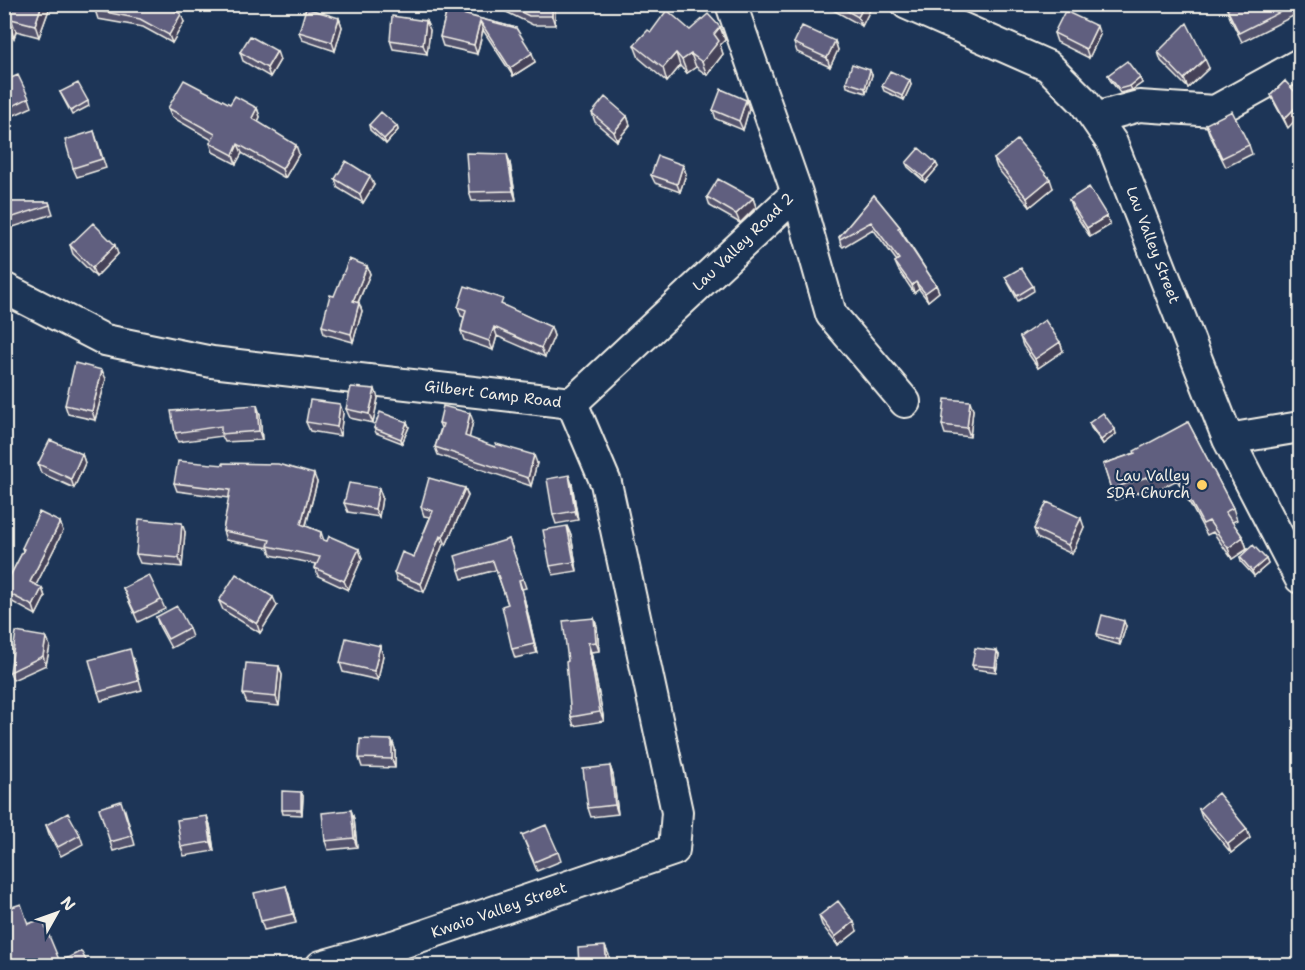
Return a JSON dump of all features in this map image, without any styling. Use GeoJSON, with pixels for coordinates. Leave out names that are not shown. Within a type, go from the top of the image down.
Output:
{"type":"FeatureCollection","features":[{"type":"Feature","properties":{"kind":"street","name":"Lau Valley Road 2"},"geometry":{"type":"LineString","coordinates":[[572,403],[797,193],[731,4]]}},
{"type":"Feature","properties":{"kind":"street","name":"Lau Valley Street"},"geometry":{"type":"LineString","coordinates":[[907,4],[1048,66],[1084,102],[1112,142],[1228,439],[1300,578]]}},
{"type":"Feature","properties":{"kind":"street"},"geometry":{"type":"LineString","coordinates":[[1095,118],[1139,106],[1215,111],[1300,64]]}},
{"type":"Feature","properties":{"kind":"street"},"geometry":{"type":"LineString","coordinates":[[797,193],[831,314],[905,402]]}},
{"type":"Feature","properties":{"kind":"street","name":"Gilbert Camp Road"},"geometry":{"type":"LineString","coordinates":[[4,288],[105,340],[213,362],[572,403],[606,483],[677,812],[674,850]]}},
{"type":"Feature","properties":{"kind":"street"},"geometry":{"type":"LineString","coordinates":[[1228,439],[1300,427]]}},
{"type":"Feature","properties":{"kind":"street","name":"Kwaio Valley Street"},"geometry":{"type":"LineString","coordinates":[[321,966],[396,945],[674,850]]}},
{"type":"Feature","properties":{"kind":"building"},"geometry":{"type":"Polygon","coordinates":[[[4,4],[42,4],[35,25],[11,19],[10,27],[4,25],[4,4]]]}},
{"type":"Feature","properties":{"kind":"building"},"geometry":{"type":"Polygon","coordinates":[[[96,4],[164,4],[181,14],[169,35],[140,19],[95,10],[96,4]]]}},
{"type":"Feature","properties":{"kind":"building"},"geometry":{"type":"Polygon","coordinates":[[[505,4],[552,4],[552,16],[529,16],[505,4]]]}},
{"type":"Feature","properties":{"kind":"building"},"geometry":{"type":"Polygon","coordinates":[[[835,4],[865,4],[858,17],[835,4]]]}},
{"type":"Feature","properties":{"kind":"building"},"geometry":{"type":"Polygon","coordinates":[[[1236,4],[1299,4],[1239,33],[1227,9],[1236,4]]]}},
{"type":"Feature","properties":{"kind":"building"},"geometry":{"type":"Polygon","coordinates":[[[306,8],[339,18],[332,42],[299,32],[306,8]]]}},
{"type":"Feature","properties":{"kind":"building"},"geometry":{"type":"Polygon","coordinates":[[[447,10],[516,28],[532,53],[510,68],[480,21],[474,45],[440,37],[447,10]]]}},
{"type":"Feature","properties":{"kind":"building"},"geometry":{"type":"Polygon","coordinates":[[[667,10],[690,30],[708,14],[720,27],[714,34],[719,41],[702,62],[691,54],[682,60],[676,53],[663,68],[634,45],[648,30],[651,32],[667,10]]]}},
{"type":"Feature","properties":{"kind":"building"},"geometry":{"type":"Polygon","coordinates":[[[1065,11],[1097,26],[1086,49],[1054,33],[1065,11]]]}},
{"type":"Feature","properties":{"kind":"building"},"geometry":{"type":"Polygon","coordinates":[[[392,16],[426,21],[423,45],[390,40],[392,16]]]}},
{"type":"Feature","properties":{"kind":"building"},"geometry":{"type":"Polygon","coordinates":[[[1187,23],[1205,59],[1184,79],[1158,52],[1187,23]]]}},
{"type":"Feature","properties":{"kind":"building"},"geometry":{"type":"Polygon","coordinates":[[[802,26],[835,41],[827,58],[794,43],[802,26]]]}},
{"type":"Feature","properties":{"kind":"building"},"geometry":{"type":"Polygon","coordinates":[[[250,36],[277,51],[267,68],[240,52],[250,36]]]}},
{"type":"Feature","properties":{"kind":"building"},"geometry":{"type":"Polygon","coordinates":[[[1127,61],[1140,78],[1130,86],[1119,89],[1108,75],[1127,61]]]}},
{"type":"Feature","properties":{"kind":"building"},"geometry":{"type":"Polygon","coordinates":[[[852,64],[870,70],[865,88],[846,82],[852,64]]]}},
{"type":"Feature","properties":{"kind":"building"},"geometry":{"type":"Polygon","coordinates":[[[890,71],[910,80],[902,96],[882,86],[890,71]]]}},
{"type":"Feature","properties":{"kind":"building"},"geometry":{"type":"Polygon","coordinates":[[[18,75],[29,98],[7,109],[4,104],[4,81],[18,75]]]}},
{"type":"Feature","properties":{"kind":"building"},"geometry":{"type":"Polygon","coordinates":[[[184,80],[230,104],[235,96],[257,108],[252,118],[296,145],[282,169],[238,144],[233,155],[210,143],[215,134],[168,108],[184,80]]]}},
{"type":"Feature","properties":{"kind":"building"},"geometry":{"type":"Polygon","coordinates":[[[1285,81],[1300,97],[1300,103],[1284,119],[1271,95],[1285,81]]]}},
{"type":"Feature","properties":{"kind":"building"},"geometry":{"type":"Polygon","coordinates":[[[78,83],[88,101],[71,111],[60,92],[78,83]]]}},
{"type":"Feature","properties":{"kind":"building"},"geometry":{"type":"Polygon","coordinates":[[[721,89],[746,100],[739,121],[713,110],[721,89]]]}},
{"type":"Feature","properties":{"kind":"building"},"geometry":{"type":"Polygon","coordinates":[[[605,97],[627,116],[614,132],[592,113],[605,97]]]}},
{"type":"Feature","properties":{"kind":"building"},"geometry":{"type":"Polygon","coordinates":[[[1232,111],[1249,145],[1222,158],[1206,124],[1232,111]]]}},
{"type":"Feature","properties":{"kind":"building"},"geometry":{"type":"Polygon","coordinates":[[[381,112],[397,126],[384,139],[369,125],[381,112]]]}},
{"type":"Feature","properties":{"kind":"building"},"geometry":{"type":"Polygon","coordinates":[[[94,131],[102,159],[73,168],[65,140],[94,131]]]}},
{"type":"Feature","properties":{"kind":"building"},"geometry":{"type":"Polygon","coordinates":[[[1017,140],[1050,179],[1027,198],[994,159],[1017,140]]]}},
{"type":"Feature","properties":{"kind":"building"},"geometry":{"type":"Polygon","coordinates":[[[919,148],[936,163],[923,177],[906,163],[919,148]]]}},
{"type":"Feature","properties":{"kind":"building"},"geometry":{"type":"Polygon","coordinates":[[[466,153],[507,154],[513,191],[469,192],[466,153]]]}},
{"type":"Feature","properties":{"kind":"building"},"geometry":{"type":"Polygon","coordinates":[[[658,156],[683,165],[677,184],[651,175],[658,156]]]}},
{"type":"Feature","properties":{"kind":"building"},"geometry":{"type":"Polygon","coordinates":[[[346,161],[370,176],[360,194],[335,179],[346,161]]]}},
{"type":"Feature","properties":{"kind":"building"},"geometry":{"type":"Polygon","coordinates":[[[718,179],[753,198],[736,214],[707,197],[718,179]]]}},
{"type":"Feature","properties":{"kind":"building"},"geometry":{"type":"Polygon","coordinates":[[[1089,187],[1107,216],[1087,228],[1069,200],[1089,187]]]}},
{"type":"Feature","properties":{"kind":"building"},"geometry":{"type":"Polygon","coordinates":[[[874,195],[900,227],[898,228],[936,285],[925,293],[916,282],[912,285],[895,262],[899,259],[871,222],[840,239],[839,237],[874,195]]]}},
{"type":"Feature","properties":{"kind":"building"},"geometry":{"type":"Polygon","coordinates":[[[4,202],[49,202],[50,205],[4,220],[4,202]]]}},
{"type":"Feature","properties":{"kind":"building"},"geometry":{"type":"Polygon","coordinates":[[[93,223],[115,245],[92,268],[70,245],[93,223]]]}},
{"type":"Feature","properties":{"kind":"building"},"geometry":{"type":"Polygon","coordinates":[[[349,259],[367,266],[353,301],[359,303],[351,334],[322,326],[330,295],[334,296],[349,259]]]}},
{"type":"Feature","properties":{"kind":"building"},"geometry":{"type":"Polygon","coordinates":[[[1021,268],[1033,286],[1017,296],[1005,277],[1021,268]]]}},
{"type":"Feature","properties":{"kind":"building"},"geometry":{"type":"Polygon","coordinates":[[[465,286],[503,299],[501,304],[551,327],[541,348],[494,327],[489,341],[461,331],[466,310],[458,307],[465,286]]]}},
{"type":"Feature","properties":{"kind":"building"},"geometry":{"type":"Polygon","coordinates":[[[1045,320],[1060,342],[1035,359],[1020,337],[1045,320]]]}},
{"type":"Feature","properties":{"kind":"building"},"geometry":{"type":"Polygon","coordinates":[[[1300,358],[1300,384],[1292,361],[1300,358]]]}},
{"type":"Feature","properties":{"kind":"building"},"geometry":{"type":"Polygon","coordinates":[[[75,363],[102,370],[92,411],[65,405],[75,363]]]}},
{"type":"Feature","properties":{"kind":"building"},"geometry":{"type":"Polygon","coordinates":[[[351,387],[375,389],[369,414],[346,409],[351,387]]]}},
{"type":"Feature","properties":{"kind":"building"},"geometry":{"type":"Polygon","coordinates":[[[945,399],[970,401],[967,428],[942,425],[945,399]]]}},
{"type":"Feature","properties":{"kind":"building"},"geometry":{"type":"Polygon","coordinates":[[[310,400],[340,404],[337,427],[306,422],[310,400]]]}},
{"type":"Feature","properties":{"kind":"building"},"geometry":{"type":"Polygon","coordinates":[[[257,405],[259,431],[221,434],[221,426],[175,433],[171,411],[257,405]]]}},
{"type":"Feature","properties":{"kind":"building"},"geometry":{"type":"Polygon","coordinates":[[[443,406],[470,413],[465,436],[495,447],[496,444],[534,455],[528,478],[435,447],[443,424],[439,423],[443,406]]]}},
{"type":"Feature","properties":{"kind":"building"},"geometry":{"type":"Polygon","coordinates":[[[380,412],[407,422],[401,439],[374,428],[380,412]]]}},
{"type":"Feature","properties":{"kind":"building"},"geometry":{"type":"Polygon","coordinates":[[[1103,413],[1115,429],[1101,440],[1089,423],[1103,413]]]}},
{"type":"Feature","properties":{"kind":"building"},"geometry":{"type":"Polygon","coordinates":[[[1188,422],[1233,508],[1225,512],[1243,537],[1228,548],[1209,521],[1203,524],[1173,469],[1149,480],[1147,477],[1111,489],[1103,464],[1135,453],[1134,451],[1188,422]]]}},
{"type":"Feature","properties":{"kind":"building"},"geometry":{"type":"Polygon","coordinates":[[[50,440],[82,454],[71,479],[38,464],[50,440]]]}},
{"type":"Feature","properties":{"kind":"building"},"geometry":{"type":"Polygon","coordinates":[[[178,461],[224,465],[223,463],[278,464],[314,474],[301,524],[321,532],[320,539],[327,541],[329,536],[359,549],[344,581],[315,568],[320,557],[268,546],[270,540],[223,531],[230,490],[174,483],[178,461]]]}},
{"type":"Feature","properties":{"kind":"building"},"geometry":{"type":"Polygon","coordinates":[[[569,475],[575,511],[553,515],[547,479],[569,475]]]}},
{"type":"Feature","properties":{"kind":"building"},"geometry":{"type":"Polygon","coordinates":[[[429,478],[465,488],[443,537],[440,536],[421,584],[394,573],[402,552],[414,557],[433,511],[421,507],[429,478]]]}},
{"type":"Feature","properties":{"kind":"building"},"geometry":{"type":"Polygon","coordinates":[[[349,483],[379,488],[375,509],[344,503],[349,483]]]}},
{"type":"Feature","properties":{"kind":"building"},"geometry":{"type":"Polygon","coordinates":[[[1047,502],[1081,518],[1068,545],[1034,529],[1047,502]]]}},
{"type":"Feature","properties":{"kind":"building"},"geometry":{"type":"Polygon","coordinates":[[[39,512],[60,522],[30,582],[42,588],[33,606],[4,591],[4,588],[24,549],[22,548],[39,512]]]}},
{"type":"Feature","properties":{"kind":"building"},"geometry":{"type":"Polygon","coordinates":[[[139,519],[182,523],[179,558],[136,554],[139,519]]]}},
{"type":"Feature","properties":{"kind":"building"},"geometry":{"type":"Polygon","coordinates":[[[567,526],[574,562],[550,566],[543,530],[567,526]]]}},
{"type":"Feature","properties":{"kind":"building"},"geometry":{"type":"Polygon","coordinates":[[[509,539],[523,579],[519,580],[534,644],[512,649],[502,606],[508,604],[493,561],[459,570],[455,556],[509,539]]]}},
{"type":"Feature","properties":{"kind":"building"},"geometry":{"type":"Polygon","coordinates":[[[1253,545],[1266,559],[1252,571],[1240,557],[1253,545]]]}},
{"type":"Feature","properties":{"kind":"building"},"geometry":{"type":"Polygon","coordinates":[[[236,574],[273,597],[257,624],[219,601],[236,574]]]}},
{"type":"Feature","properties":{"kind":"building"},"geometry":{"type":"Polygon","coordinates":[[[149,575],[161,600],[135,613],[123,588],[149,575]]]}},
{"type":"Feature","properties":{"kind":"building"},"geometry":{"type":"Polygon","coordinates":[[[177,606],[189,628],[168,639],[156,617],[177,606]]]}},
{"type":"Feature","properties":{"kind":"building"},"geometry":{"type":"Polygon","coordinates":[[[1102,615],[1124,621],[1119,640],[1097,634],[1102,615]]]}},
{"type":"Feature","properties":{"kind":"building"},"geometry":{"type":"Polygon","coordinates":[[[594,618],[596,642],[588,643],[600,712],[571,717],[563,621],[594,618]]]}},
{"type":"Feature","properties":{"kind":"building"},"geometry":{"type":"Polygon","coordinates":[[[16,632],[46,637],[43,656],[10,672],[16,632]]]}},
{"type":"Feature","properties":{"kind":"building"},"geometry":{"type":"Polygon","coordinates":[[[346,638],[380,646],[374,671],[340,663],[346,638]]]}},
{"type":"Feature","properties":{"kind":"building"},"geometry":{"type":"Polygon","coordinates":[[[975,648],[997,651],[995,667],[972,665],[975,648]]]}},
{"type":"Feature","properties":{"kind":"building"},"geometry":{"type":"Polygon","coordinates":[[[130,649],[138,681],[98,692],[89,660],[130,649]]]}},
{"type":"Feature","properties":{"kind":"building"},"geometry":{"type":"Polygon","coordinates":[[[246,663],[279,666],[276,697],[243,694],[246,663]]]}},
{"type":"Feature","properties":{"kind":"building"},"geometry":{"type":"Polygon","coordinates":[[[360,739],[392,740],[392,759],[359,758],[360,739]]]}},
{"type":"Feature","properties":{"kind":"building"},"geometry":{"type":"Polygon","coordinates":[[[610,766],[615,805],[588,808],[583,769],[610,766]]]}},
{"type":"Feature","properties":{"kind":"building"},"geometry":{"type":"Polygon","coordinates":[[[282,791],[301,792],[301,810],[282,810],[282,791]]]}},
{"type":"Feature","properties":{"kind":"building"},"geometry":{"type":"Polygon","coordinates":[[[1218,793],[1247,829],[1228,844],[1199,809],[1218,793]]]}},
{"type":"Feature","properties":{"kind":"building"},"geometry":{"type":"Polygon","coordinates":[[[121,801],[132,836],[110,842],[99,808],[121,801]]]}},
{"type":"Feature","properties":{"kind":"building"},"geometry":{"type":"Polygon","coordinates":[[[351,810],[354,838],[325,841],[322,813],[351,810]]]}},
{"type":"Feature","properties":{"kind":"building"},"geometry":{"type":"Polygon","coordinates":[[[68,813],[80,835],[58,847],[46,825],[68,813]]]}},
{"type":"Feature","properties":{"kind":"building"},"geometry":{"type":"Polygon","coordinates":[[[207,816],[211,842],[181,847],[177,820],[207,816]]]}},
{"type":"Feature","properties":{"kind":"building"},"geometry":{"type":"Polygon","coordinates":[[[546,825],[558,852],[534,862],[522,835],[546,825]]]}},
{"type":"Feature","properties":{"kind":"building"},"geometry":{"type":"Polygon","coordinates":[[[286,886],[293,914],[261,921],[254,893],[286,886]]]}},
{"type":"Feature","properties":{"kind":"building"},"geometry":{"type":"Polygon","coordinates":[[[4,889],[9,908],[21,904],[28,924],[42,919],[60,962],[81,951],[89,966],[4,966],[4,889]]]}},
{"type":"Feature","properties":{"kind":"building"},"geometry":{"type":"Polygon","coordinates":[[[838,901],[854,922],[835,937],[819,916],[838,901]]]}},
{"type":"Feature","properties":{"kind":"building"},"geometry":{"type":"Polygon","coordinates":[[[605,946],[607,966],[579,966],[578,948],[605,946]]]}},
{"type":"Feature","properties":{"kind":"place","name":"Lau Valley SDA Church"},"geometry":{"type":"Point","coordinates":[1202,485]}}]}
